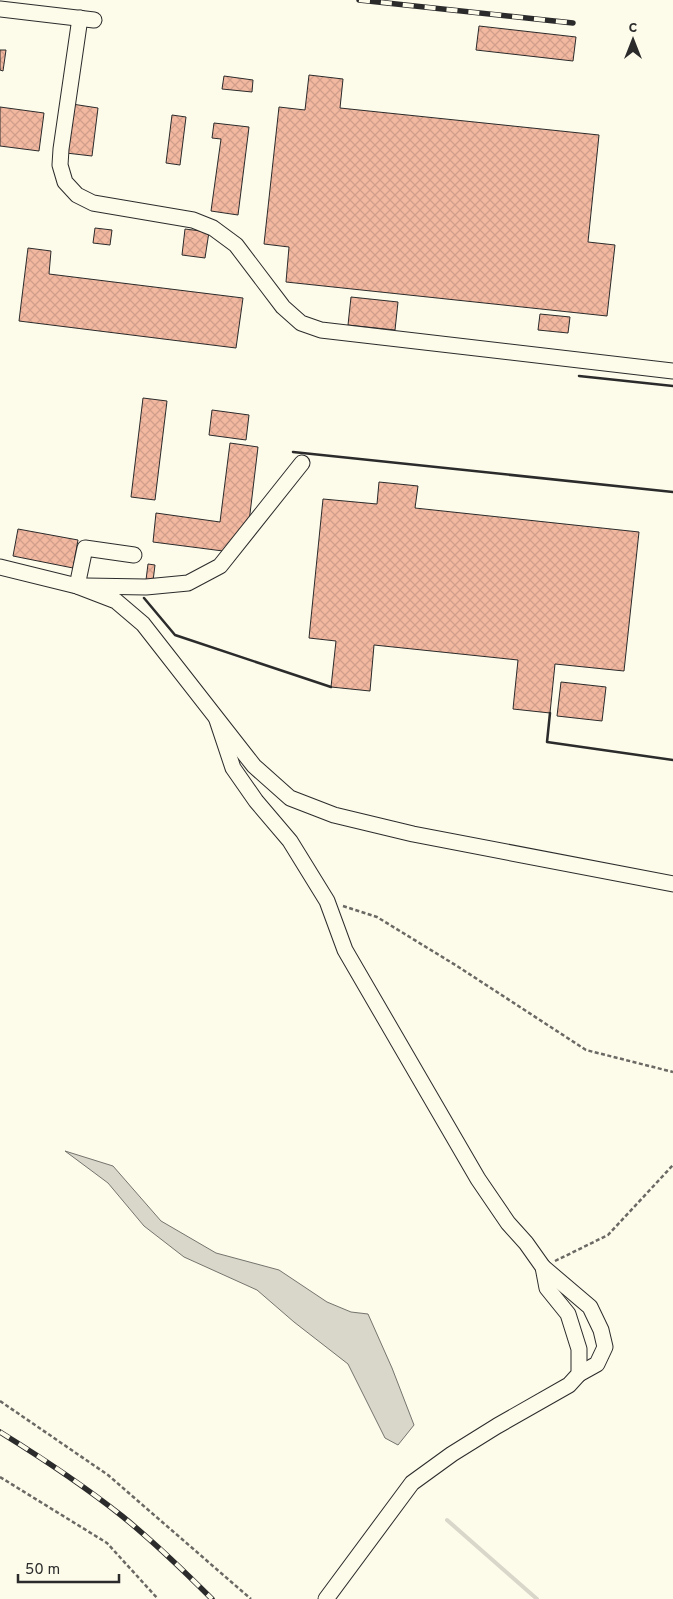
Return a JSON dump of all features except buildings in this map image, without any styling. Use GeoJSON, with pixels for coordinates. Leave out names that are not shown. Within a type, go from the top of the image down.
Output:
{"type":"FeatureCollection","features":[{"type":"Feature","properties":{"kind":"street"},"geometry":{"type":"LineString","coordinates":[[0,9],[87,19],[61,149],[60,166],[65,182],[77,196],[93,203],[193,220],[213,228],[236,246],[283,307],[301,322],[321,330],[673,371]]}},
{"type":"Feature","properties":{"kind":"street"},"geometry":{"type":"LineString","coordinates":[[77,586],[146,587],[188,583],[220,566],[302,463]]}},
{"type":"Feature","properties":{"kind":"street"},"geometry":{"type":"LineString","coordinates":[[77,586],[85,548],[134,555]]}},
{"type":"Feature","properties":{"kind":"street"},"geometry":{"type":"LineString","coordinates":[[0,567],[77,586],[116,601],[143,624],[254,766],[290,798],[334,815],[413,834],[673,884]]}},
{"type":"Feature","properties":{"kind":"street"},"geometry":{"type":"LineString","coordinates":[[217,720],[233,768],[256,802],[290,841],[327,901],[345,950],[478,1179],[508,1223],[526,1243],[543,1267],[590,1307],[601,1330],[605,1347],[597,1364],[579,1374],[569,1385],[474,1440],[412,1483],[326,1599]]}},
{"type":"Feature","properties":{"kind":"street"},"geometry":{"type":"LineString","coordinates":[[543,1267],[546,1288],[568,1314],[579,1349],[579,1374]]}},
{"type":"Feature","properties":{"kind":"path"},"geometry":{"type":"LineString","coordinates":[[327,901],[378,917],[458,966],[586,1050],[673,1072]]}},
{"type":"Feature","properties":{"kind":"path"},"geometry":{"type":"LineString","coordinates":[[543,1267],[608,1235],[673,1165]]}},
{"type":"Feature","properties":{"kind":"path"},"geometry":{"type":"LineString","coordinates":[[0,1401],[108,1475],[251,1599]]}},
{"type":"Feature","properties":{"kind":"path"},"geometry":{"type":"LineString","coordinates":[[0,1477],[107,1543],[158,1599]]}},
{"type":"Feature","properties":{"kind":"shaded area"},"geometry":{"type":"Polygon","coordinates":[[[65,1151],[113,1166],[161,1221],[216,1253],[279,1270],[327,1302],[351,1312],[368,1314],[414,1425],[398,1445],[385,1438],[348,1364],[257,1290],[184,1257],[144,1226],[108,1183],[65,1151]]]}},
{"type":"Feature","properties":{"kind":"waterway"},"geometry":{"type":"LineString","coordinates":[[447,1520],[537,1599]]}},
{"type":"Feature","properties":{"kind":"railway"},"geometry":{"type":"LineString","coordinates":[[359,0],[573,23]]}},
{"type":"Feature","properties":{"kind":"railway"},"geometry":{"type":"LineString","coordinates":[[0,1432],[62,1472],[122,1516],[168,1556],[212,1599]]}},
{"type":"Feature","properties":{"kind":"wall"},"geometry":{"type":"LineString","coordinates":[[579,376],[673,386]]}},
{"type":"Feature","properties":{"kind":"wall"},"geometry":{"type":"LineString","coordinates":[[293,452],[673,492]]}},
{"type":"Feature","properties":{"kind":"wall"},"geometry":{"type":"LineString","coordinates":[[144,598],[175,635],[331,687]]}},
{"type":"Feature","properties":{"kind":"wall"},"geometry":{"type":"LineString","coordinates":[[550,713],[547,742],[673,760]]}}]}
